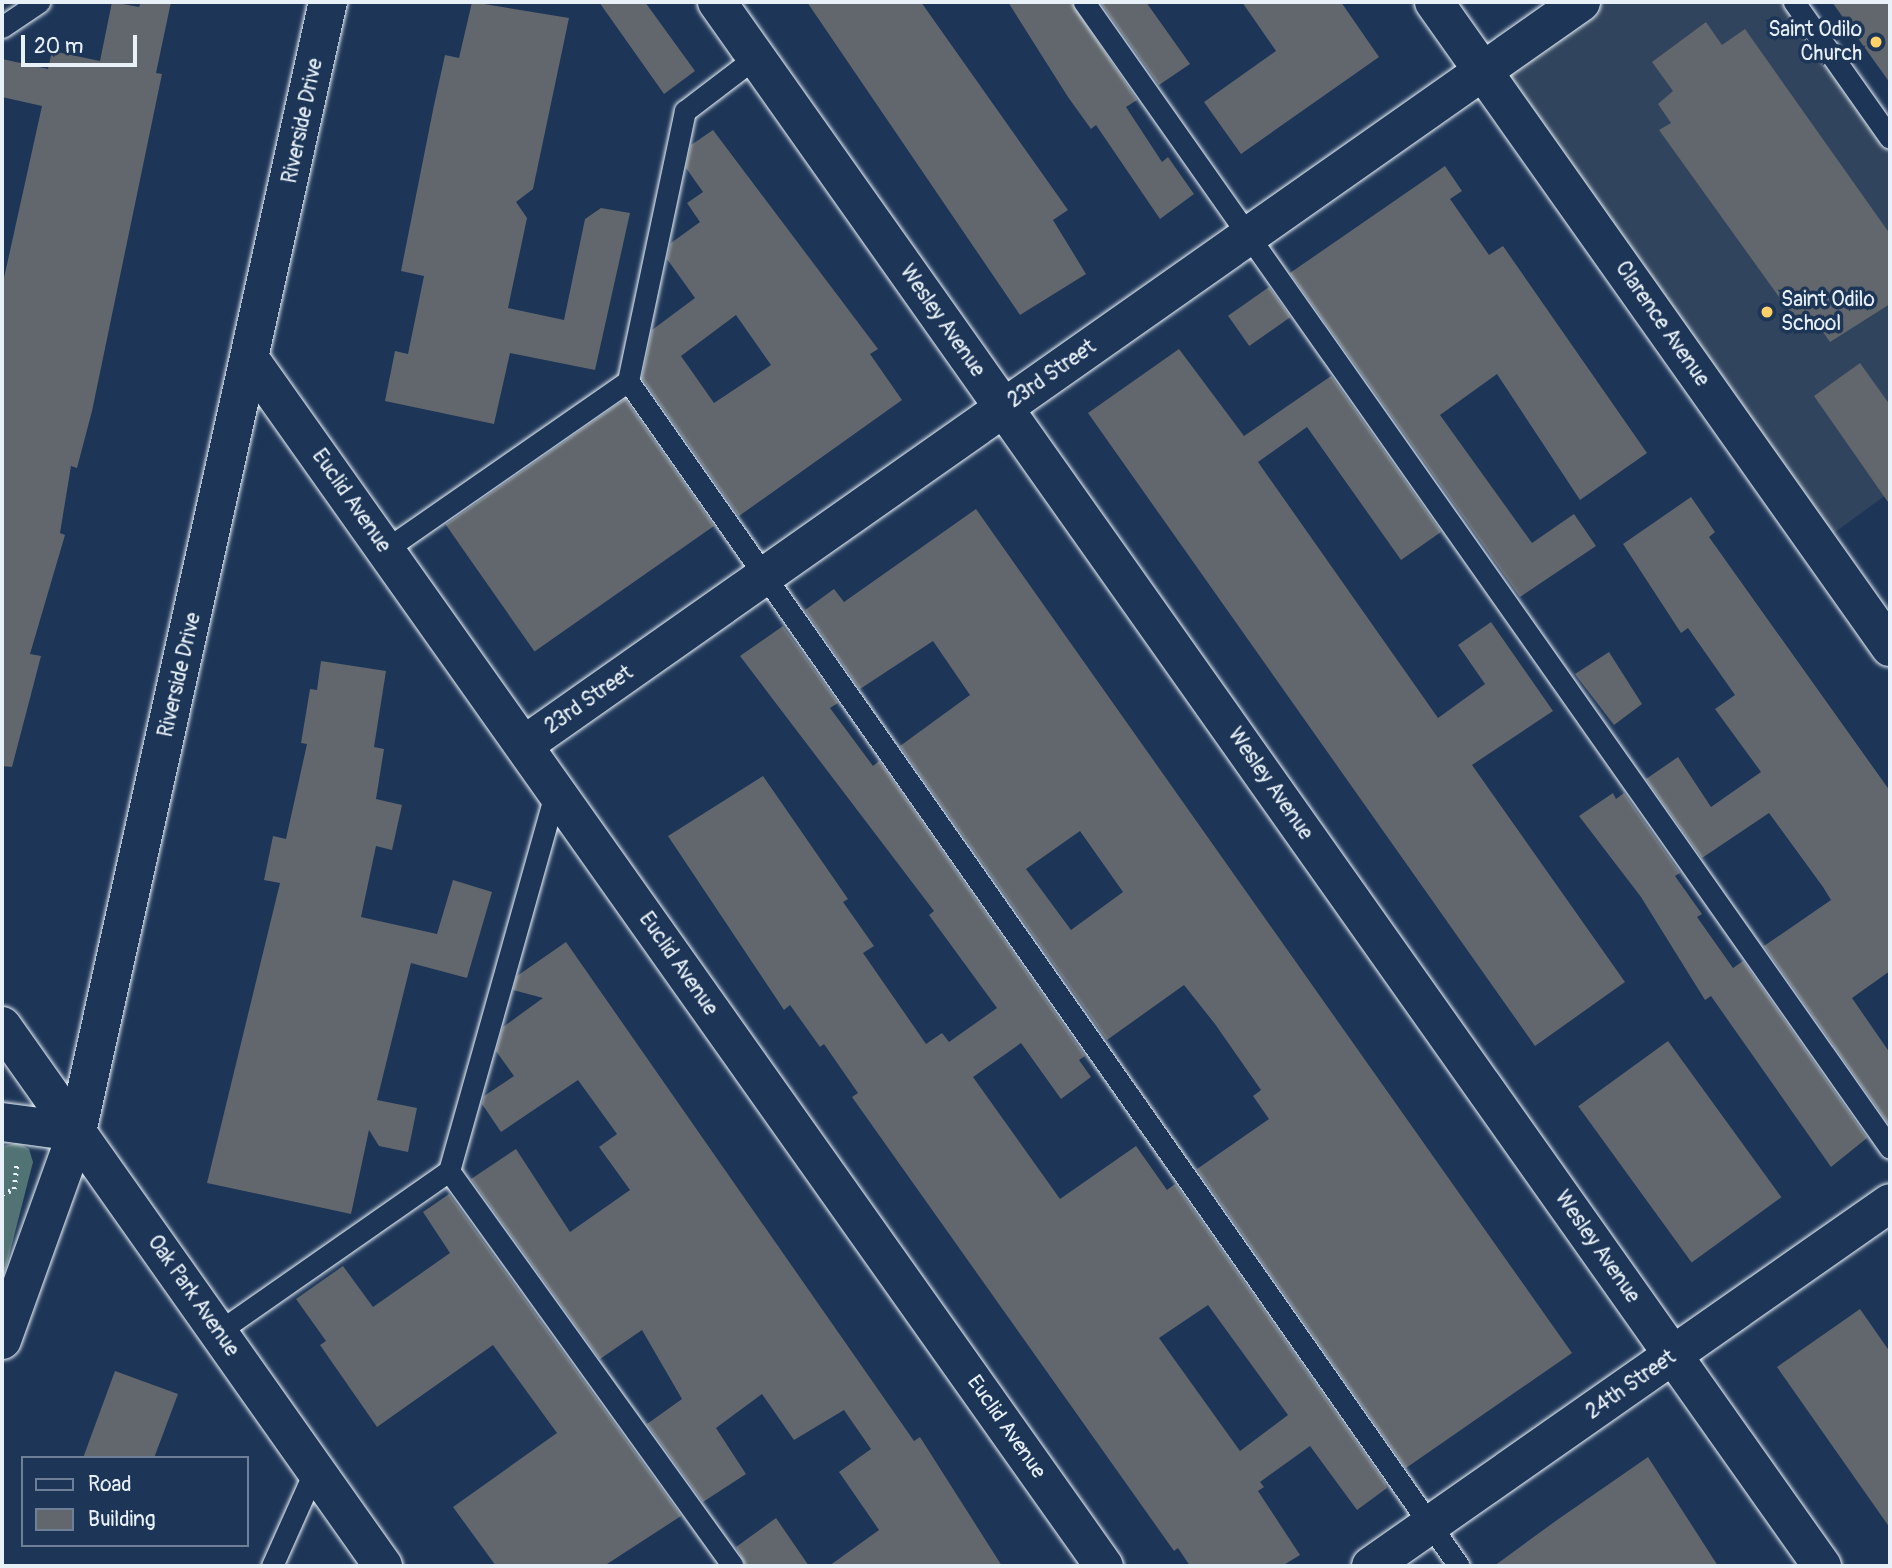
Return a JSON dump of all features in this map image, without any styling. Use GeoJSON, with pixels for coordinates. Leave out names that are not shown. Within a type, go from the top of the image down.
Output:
{"type":"FeatureCollection","features":[{"type":"Feature","properties":{"kind":"street","name":"Riverside Drive"},"geometry":{"type":"LineString","coordinates":[[2,1340],[77,1132],[252,362],[328,2]]}},
{"type":"Feature","properties":{"kind":"street","name":"Wesley Avenue"},"geometry":{"type":"LineString","coordinates":[[717,2],[1822,1566]]}},
{"type":"Feature","properties":{"kind":"street","name":"Clarence Avenue"},"geometry":{"type":"LineString","coordinates":[[1434,2],[1890,647]]}},
{"type":"Feature","properties":{"kind":"street","name":"23rd Street"},"geometry":{"type":"LineString","coordinates":[[524,746],[1581,2]]}},
{"type":"Feature","properties":{"kind":"street","name":"Euclid Avenue"},"geometry":{"type":"LineString","coordinates":[[252,362],[1104,1566]]}},
{"type":"Feature","properties":{"kind":"street","name":"Oak Park Avenue"},"geometry":{"type":"LineString","coordinates":[[2,1026],[383,1566]]}},
{"type":"Feature","properties":{"kind":"street"},"geometry":{"type":"LineString","coordinates":[[6,1140],[77,1132]]}},
{"type":"Feature","properties":{"kind":"street","name":"24th Street"},"geometry":{"type":"LineString","coordinates":[[1371,1566],[1890,1203]]}},
{"type":"Feature","properties":{"kind":"lane"},"geometry":{"type":"LineString","coordinates":[[2,27],[39,2]]}},
{"type":"Feature","properties":{"kind":"lane"},"geometry":{"type":"LineString","coordinates":[[1084,2],[1890,1147]]}},
{"type":"Feature","properties":{"kind":"lane"},"geometry":{"type":"LineString","coordinates":[[1794,2],[1890,138]]}},
{"type":"Feature","properties":{"kind":"lane"},"geometry":{"type":"LineString","coordinates":[[386,550],[628,381],[685,111],[756,57]]}},
{"type":"Feature","properties":{"kind":"lane"},"geometry":{"type":"LineString","coordinates":[[628,381],[1459,1566]]}},
{"type":"Feature","properties":{"kind":"lane"},"geometry":{"type":"LineString","coordinates":[[218,1332],[449,1171],[556,791]]}},
{"type":"Feature","properties":{"kind":"lane"},"geometry":{"type":"LineString","coordinates":[[449,1171],[733,1566]]}},
{"type":"Feature","properties":{"kind":"lane"},"geometry":{"type":"LineString","coordinates":[[272,1566],[315,1470]]}},
{"type":"Feature","properties":{"kind":"path"},"geometry":{"type":"LineString","coordinates":[[2,1194],[14,1189],[17,1160],[6,1140]]}},
{"type":"Feature","properties":{"kind":"shaded area","name":"Saint Odilo School"},"geometry":{"type":"Polygon","coordinates":[[[1568,2],[1797,2],[1890,131],[1890,492],[1812,549],[1472,70],[1568,2]]]}},
{"type":"Feature","properties":{"kind":"green space"},"geometry":{"type":"Polygon","coordinates":[[[18,1143],[29,1149],[33,1162],[2,1283],[2,1146],[18,1143]]]}},
{"type":"Feature","properties":{"kind":"building"},"geometry":{"type":"Polygon","coordinates":[[[112,2],[139,7],[141,2],[171,2],[156,73],[162,74],[92,411],[77,468],[71,466],[60,533],[65,535],[30,654],[41,656],[12,767],[2,766],[2,287],[42,106],[2,97],[2,59],[48,69],[52,51],[100,61],[112,2]]]}},
{"type":"Feature","properties":{"kind":"building"},"geometry":{"type":"Polygon","coordinates":[[[472,2],[569,18],[533,189],[516,202],[527,218],[508,308],[564,320],[585,219],[601,208],[630,213],[595,370],[510,353],[494,424],[385,401],[395,351],[408,354],[424,276],[401,271],[434,105],[445,55],[459,58],[472,2]]]}},
{"type":"Feature","properties":{"kind":"building"},"geometry":{"type":"Polygon","coordinates":[[[599,2],[645,2],[695,71],[664,94],[599,2]]]}},
{"type":"Feature","properties":{"kind":"building"},"geometry":{"type":"Polygon","coordinates":[[[807,2],[921,2],[1068,210],[1053,220],[1086,274],[1020,315],[807,2]]]}},
{"type":"Feature","properties":{"kind":"building"},"geometry":{"type":"Polygon","coordinates":[[[1008,2],[1071,2],[1137,100],[1126,107],[1162,162],[1168,157],[1194,194],[1160,219],[1096,125],[1091,129],[1068,97],[1008,2]]]}},
{"type":"Feature","properties":{"kind":"building"},"geometry":{"type":"Polygon","coordinates":[[[1100,2],[1146,2],[1190,64],[1159,85],[1100,2]]]}},
{"type":"Feature","properties":{"kind":"building"},"geometry":{"type":"Polygon","coordinates":[[[1242,2],[1341,2],[1379,57],[1241,154],[1204,102],[1276,51],[1242,2]]]}},
{"type":"Feature","properties":{"kind":"building","name":"Saint Odilo Church"},"geometry":{"type":"Polygon","coordinates":[[[1832,2],[1890,2],[1890,83],[1832,2]]]}},
{"type":"Feature","properties":{"kind":"building"},"geometry":{"type":"Polygon","coordinates":[[[1706,22],[1722,45],[1745,29],[1890,234],[1890,304],[1830,342],[1814,319],[1797,322],[1659,130],[1671,123],[1658,104],[1673,91],[1652,62],[1706,22]]]}},
{"type":"Feature","properties":{"kind":"building"},"geometry":{"type":"Polygon","coordinates":[[[713,130],[878,349],[870,354],[902,400],[739,516],[642,378],[652,330],[695,298],[667,259],[671,243],[700,222],[687,203],[703,192],[686,168],[691,145],[713,130]],[[736,315],[681,356],[714,403],[771,365],[736,315]]]}},
{"type":"Feature","properties":{"kind":"building"},"geometry":{"type":"Polygon","coordinates":[[[1445,166],[1462,191],[1450,199],[1489,255],[1503,246],[1647,453],[1580,500],[1497,374],[1440,415],[1532,543],[1574,514],[1596,546],[1520,597],[1290,273],[1445,166]]]}},
{"type":"Feature","properties":{"kind":"building"},"geometry":{"type":"Polygon","coordinates":[[[1269,287],[1290,317],[1249,346],[1228,316],[1269,287]]]}},
{"type":"Feature","properties":{"kind":"building"},"geometry":{"type":"Polygon","coordinates":[[[1179,349],[1244,436],[1331,376],[1441,532],[1401,560],[1307,427],[1258,462],[1438,718],[1485,684],[1458,645],[1491,622],[1553,711],[1472,765],[1625,982],[1535,1046],[1088,413],[1179,349]]]}},
{"type":"Feature","properties":{"kind":"building"},"geometry":{"type":"Polygon","coordinates":[[[1860,363],[1890,405],[1890,505],[1814,396],[1860,363]]]}},
{"type":"Feature","properties":{"kind":"building"},"geometry":{"type":"Polygon","coordinates":[[[625,399],[714,526],[535,652],[446,525],[625,399]]]}},
{"type":"Feature","properties":{"kind":"building"},"geometry":{"type":"Polygon","coordinates":[[[1691,497],[1715,532],[1709,537],[1890,791],[1890,971],[1852,998],[1890,1053],[1888,1123],[1764,946],[1831,900],[1823,887],[1769,813],[1702,858],[1646,779],[1678,757],[1711,807],[1761,772],[1715,709],[1735,695],[1688,628],[1681,633],[1623,544],[1691,497]]]}},
{"type":"Feature","properties":{"kind":"building"},"geometry":{"type":"Polygon","coordinates":[[[976,509],[1572,1353],[1406,1468],[1197,1169],[1269,1119],[1253,1096],[1261,1090],[1184,985],[1107,1040],[900,746],[970,695],[933,641],[860,689],[805,610],[834,589],[844,602],[976,509]],[[1080,831],[1026,869],[1071,930],[1123,892],[1080,831]]]}},
{"type":"Feature","properties":{"kind":"building"},"geometry":{"type":"Polygon","coordinates":[[[783,626],[838,703],[830,708],[873,766],[879,761],[1085,1056],[1079,1060],[1091,1077],[1061,1099],[1021,1043],[973,1077],[1060,1199],[1136,1146],[1167,1190],[1175,1184],[1385,1483],[1387,1488],[1357,1510],[1310,1446],[1260,1482],[1264,1487],[1258,1491],[1300,1555],[1282,1566],[1190,1566],[1178,1548],[1174,1551],[852,1097],[858,1093],[824,1044],[820,1047],[790,1005],[784,1010],[668,836],[763,776],[848,899],[843,902],[874,946],[863,953],[926,1044],[942,1033],[949,1042],[997,1008],[929,915],[934,911],[740,656],[783,626]],[[1208,1305],[1159,1338],[1240,1451],[1288,1415],[1208,1305]]]}},
{"type":"Feature","properties":{"kind":"building"},"geometry":{"type":"Polygon","coordinates":[[[1609,652],[1642,704],[1614,725],[1575,674],[1609,652]]]}},
{"type":"Feature","properties":{"kind":"building"},"geometry":{"type":"Polygon","coordinates":[[[321,661],[386,671],[374,747],[384,749],[376,799],[402,805],[392,850],[376,846],[361,917],[437,934],[453,880],[492,892],[467,978],[411,963],[377,1100],[417,1108],[408,1152],[379,1146],[369,1130],[351,1214],[207,1183],[280,883],[264,880],[273,836],[286,839],[307,744],[301,743],[310,689],[317,690],[321,661]]]}},
{"type":"Feature","properties":{"kind":"building"},"geometry":{"type":"Polygon","coordinates":[[[1613,793],[1616,799],[1624,793],[1680,873],[1675,876],[1702,914],[1697,917],[1733,968],[1743,961],[1867,1138],[1831,1167],[1711,996],[1705,1000],[1641,897],[1579,816],[1613,793]]]}},
{"type":"Feature","properties":{"kind":"building"},"geometry":{"type":"Polygon","coordinates":[[[566,942],[914,1441],[920,1437],[1002,1566],[829,1566],[879,1530],[839,1472],[871,1449],[844,1410],[794,1440],[762,1394],[716,1428],[746,1474],[703,1502],[647,1424],[682,1399],[642,1330],[600,1359],[471,1179],[516,1149],[570,1232],[630,1190],[599,1147],[617,1134],[578,1080],[501,1132],[482,1104],[484,1096],[514,1076],[496,1051],[503,1027],[543,998],[513,990],[517,976],[566,942]]]}},
{"type":"Feature","properties":{"kind":"building"},"geometry":{"type":"Polygon","coordinates":[[[1668,1041],[1781,1197],[1692,1262],[1578,1106],[1668,1041]]]}},
{"type":"Feature","properties":{"kind":"building"},"geometry":{"type":"Polygon","coordinates":[[[449,1194],[681,1516],[604,1566],[496,1566],[453,1507],[557,1433],[493,1345],[377,1427],[320,1345],[326,1341],[296,1299],[343,1266],[373,1307],[450,1253],[423,1212],[449,1194]]]}},
{"type":"Feature","properties":{"kind":"building"},"geometry":{"type":"Polygon","coordinates":[[[1860,1309],[1890,1352],[1890,1528],[1777,1367],[1860,1309]]]}},
{"type":"Feature","properties":{"kind":"building"},"geometry":{"type":"Polygon","coordinates":[[[115,1371],[178,1394],[155,1456],[84,1456],[115,1371]]]}},
{"type":"Feature","properties":{"kind":"building"},"geometry":{"type":"Polygon","coordinates":[[[1648,1457],[1718,1566],[1494,1566],[1557,1520],[1648,1457]]]}},
{"type":"Feature","properties":{"kind":"building"},"geometry":{"type":"Polygon","coordinates":[[[776,1518],[809,1566],[746,1566],[736,1547],[776,1518]]]}},
{"type":"Feature","properties":{"kind":"place","name":"Saint Odilo Church"},"geometry":{"type":"Point","coordinates":[1876,42]}},
{"type":"Feature","properties":{"kind":"place","name":"Saint Odilo School"},"geometry":{"type":"Point","coordinates":[1767,312]}}]}
